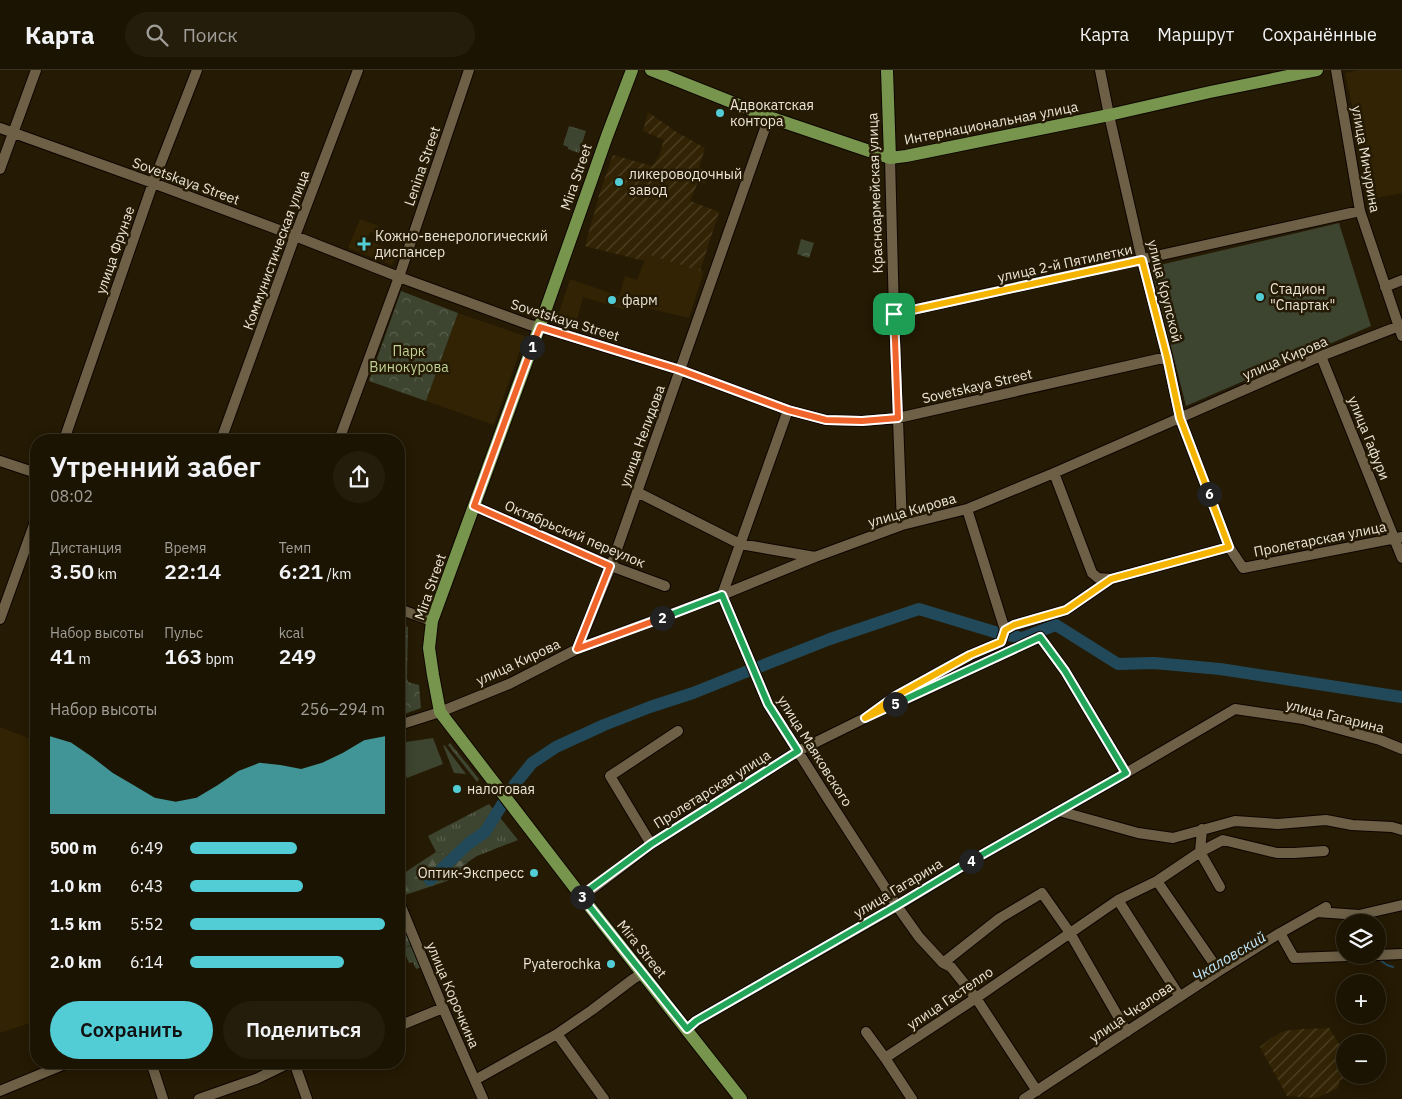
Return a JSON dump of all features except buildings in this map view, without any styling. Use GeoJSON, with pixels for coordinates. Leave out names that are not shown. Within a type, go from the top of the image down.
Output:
{"type":"FeatureCollection","features":[{"type":"Feature","properties":{"kind":"main road","name":"Mira Street"},"geometry":{"type":"LineString","coordinates":[[632,70],[432,621],[429,648],[440,712],[741,1099]]}},
{"type":"Feature","properties":{"kind":"main road","name":"Интернациональная улица"},"geometry":{"type":"LineString","coordinates":[[651,70],[769,117],[890,158],[1109,115],[1317,70]]}},
{"type":"Feature","properties":{"kind":"main road","name":"Красноармейская улица"},"geometry":{"type":"LineString","coordinates":[[887,70],[890,158]]}},
{"type":"Feature","properties":{"kind":"street"},"geometry":{"type":"LineString","coordinates":[[0,169],[36,70]]}},
{"type":"Feature","properties":{"kind":"street","name":"улица Фрунзе"},"geometry":{"type":"LineString","coordinates":[[66,434],[153,183],[197,70]]}},
{"type":"Feature","properties":{"kind":"street","name":"Коммунистическая улица"},"geometry":{"type":"LineString","coordinates":[[223,434],[358,70]]}},
{"type":"Feature","properties":{"kind":"street","name":"Lenina Street"},"geometry":{"type":"LineString","coordinates":[[341,434],[399,277],[469,70]]}},
{"type":"Feature","properties":{"kind":"street","name":"улица Крупской"},"geometry":{"type":"LineString","coordinates":[[1100,70],[1142,260],[1167,357],[1180,418],[1229,547],[1243,568]]}},
{"type":"Feature","properties":{"kind":"street","name":"улица Мичурина"},"geometry":{"type":"LineString","coordinates":[[1336,70],[1360,211],[1401,329]]}},
{"type":"Feature","properties":{"kind":"street","name":"улица Нелидова"},"geometry":{"type":"LineString","coordinates":[[577,649],[637,492],[769,117]]}},
{"type":"Feature","properties":{"kind":"street","name":"Sovetskaya Street"},"geometry":{"type":"LineString","coordinates":[[0,128],[153,183],[530,325],[680,370],[788,410],[826,420],[862,421],[898,418],[1167,357]]}},
{"type":"Feature","properties":{"kind":"street","name":"Красноармейская улица"},"geometry":{"type":"LineString","coordinates":[[890,158],[902,525]]}},
{"type":"Feature","properties":{"kind":"street","name":"улица 2-й Пятилетки"},"geometry":{"type":"LineString","coordinates":[[894,314],[1360,211]]}},
{"type":"Feature","properties":{"kind":"street"},"geometry":{"type":"LineString","coordinates":[[1385,287],[1402,280]]}},
{"type":"Feature","properties":{"kind":"street","name":"улица Кирова"},"geometry":{"type":"LineString","coordinates":[[405,723],[440,712],[509,684],[577,649],[722,595],[815,557],[902,525],[967,509],[1321,356],[1401,329]]}},
{"type":"Feature","properties":{"kind":"street","name":"улица Гафури"},"geometry":{"type":"LineString","coordinates":[[1321,356],[1399,538],[1402,558]]}},
{"type":"Feature","properties":{"kind":"street"},"geometry":{"type":"LineString","coordinates":[[722,595],[788,410]]}},
{"type":"Feature","properties":{"kind":"street"},"geometry":{"type":"LineString","coordinates":[[0,461],[30,471]]}},
{"type":"Feature","properties":{"kind":"street"},"geometry":{"type":"LineString","coordinates":[[1054,473],[1092,573],[1098,578],[1111,579]]}},
{"type":"Feature","properties":{"kind":"street"},"geometry":{"type":"LineString","coordinates":[[637,492],[740,544],[815,557]]}},
{"type":"Feature","properties":{"kind":"street","name":"Октябрьский переулок"},"geometry":{"type":"LineString","coordinates":[[474,506],[610,566],[665,586]]}},
{"type":"Feature","properties":{"kind":"street"},"geometry":{"type":"LineString","coordinates":[[967,509],[1005,630],[1014,625],[1066,610],[1111,579],[1229,547]]}},
{"type":"Feature","properties":{"kind":"street"},"geometry":{"type":"LineString","coordinates":[[0,619],[30,536]]}},
{"type":"Feature","properties":{"kind":"street","name":"Пролетарская улица"},"geometry":{"type":"LineString","coordinates":[[1243,568],[1399,538]]}},
{"type":"Feature","properties":{"kind":"street","name":"улица Маяковского"},"geometry":{"type":"LineString","coordinates":[[722,595],[768,704],[896,906],[919,937],[943,964],[951,967],[976,998],[1037,1091]]}},
{"type":"Feature","properties":{"kind":"street"},"geometry":{"type":"LineString","coordinates":[[405,611],[432,621]]}},
{"type":"Feature","properties":{"kind":"street","name":"Пролетарская улица"},"geometry":{"type":"LineString","coordinates":[[865,718],[894,697],[970,655],[1001,642],[1005,630]]}},
{"type":"Feature","properties":{"kind":"street","name":"Пролетарская улица"},"geometry":{"type":"LineString","coordinates":[[582,896],[651,844],[798,751],[1040,637],[1065,671],[1126,773]]}},
{"type":"Feature","properties":{"kind":"street","name":"улица Гагарина"},"geometry":{"type":"LineString","coordinates":[[687,1029],[696,1021],[1235,709],[1304,719],[1380,740],[1402,749]]}},
{"type":"Feature","properties":{"kind":"street"},"geometry":{"type":"LineString","coordinates":[[651,844],[610,776],[678,731]]}},
{"type":"Feature","properties":{"kind":"street"},"geometry":{"type":"LineString","coordinates":[[1059,811],[1138,833],[1173,838],[1235,821],[1278,824],[1326,820],[1352,825],[1392,827],[1402,830]]}},
{"type":"Feature","properties":{"kind":"street"},"geometry":{"type":"LineString","coordinates":[[1202,829],[1200,852],[1220,887]]}},
{"type":"Feature","properties":{"kind":"street","name":"улица Гастелло"},"geometry":{"type":"LineString","coordinates":[[885,1058],[1118,900],[1157,881],[1200,852],[1223,840],[1277,852],[1324,851]]}},
{"type":"Feature","properties":{"kind":"street"},"geometry":{"type":"LineString","coordinates":[[1157,881],[1218,971]]}},
{"type":"Feature","properties":{"kind":"street"},"geometry":{"type":"LineString","coordinates":[[943,964],[1000,918],[1042,893],[1070,933],[1127,1032]]}},
{"type":"Feature","properties":{"kind":"street"},"geometry":{"type":"LineString","coordinates":[[1118,900],[1180,997]]}},
{"type":"Feature","properties":{"kind":"street","name":"улица Чкалова"},"geometry":{"type":"LineString","coordinates":[[1024,1099],[1218,971],[1322,909],[1359,915],[1402,905]]}},
{"type":"Feature","properties":{"kind":"street","name":"улица Корочкина"},"geometry":{"type":"LineString","coordinates":[[405,916],[483,1099]]}},
{"type":"Feature","properties":{"kind":"street"},"geometry":{"type":"LineString","coordinates":[[1280,934],[1294,958],[1336,956]]}},
{"type":"Feature","properties":{"kind":"street"},"geometry":{"type":"LineString","coordinates":[[1386,955],[1402,954]]}},
{"type":"Feature","properties":{"kind":"street"},"geometry":{"type":"LineString","coordinates":[[475,1080],[557,1034],[643,973]]}},
{"type":"Feature","properties":{"kind":"street"},"geometry":{"type":"LineString","coordinates":[[405,1024],[443,1008]]}},
{"type":"Feature","properties":{"kind":"street"},"geometry":{"type":"LineString","coordinates":[[866,1032],[912,1099]]}},
{"type":"Feature","properties":{"kind":"street"},"geometry":{"type":"LineString","coordinates":[[557,1034],[604,1099]]}},
{"type":"Feature","properties":{"kind":"street"},"geometry":{"type":"LineString","coordinates":[[0,1091],[53,1069]]}},
{"type":"Feature","properties":{"kind":"street"},"geometry":{"type":"LineString","coordinates":[[153,1069],[163,1099]]}},
{"type":"Feature","properties":{"kind":"street"},"geometry":{"type":"LineString","coordinates":[[199,1099],[256,1079],[278,1069]]}},
{"type":"Feature","properties":{"kind":"street"},"geometry":{"type":"LineString","coordinates":[[296,1069],[307,1099]]}},
{"type":"Feature","properties":{"kind":"shaded area"},"geometry":{"type":"Polygon","coordinates":[[[1358,70],[1402,70],[1402,193],[1372,199],[1345,73],[1358,70]]]}},
{"type":"Feature","properties":{"kind":"shaded area"},"geometry":{"type":"Polygon","coordinates":[[[648,112],[675,131],[705,148],[699,168],[709,172],[705,184],[698,182],[690,201],[719,212],[700,271],[647,254],[644,261],[585,246],[600,192],[613,155],[652,166],[659,156],[664,140],[643,131],[648,112]]]}},
{"type":"Feature","properties":{"kind":"shaded area","name":"Кожно-венерологический диспансер"},"geometry":{"type":"Polygon","coordinates":[[[360,219],[379,226],[376,234],[370,232],[367,240],[397,252],[392,265],[348,248],[360,219]]]}},
{"type":"Feature","properties":{"kind":"shaded area"},"geometry":{"type":"Polygon","coordinates":[[[647,254],[704,271],[689,318],[630,304],[628,311],[583,297],[575,327],[556,321],[570,279],[619,296],[625,276],[637,280],[647,254]]]}},
{"type":"Feature","properties":{"kind":"shaded area"},"geometry":{"type":"Polygon","coordinates":[[[458,313],[525,336],[494,425],[426,401],[458,313]]]}},
{"type":"Feature","properties":{"kind":"shaded area"},"geometry":{"type":"Polygon","coordinates":[[[0,727],[30,739],[30,1023],[0,1033],[0,727]]]}},
{"type":"Feature","properties":{"kind":"shaded area"},"geometry":{"type":"Polygon","coordinates":[[[1329,1028],[1336,1039],[1336,1084],[1339,1084],[1338,1088],[1316,1098],[1287,1096],[1260,1047],[1284,1031],[1329,1028]]]}},
{"type":"Feature","properties":{"kind":"green space"},"geometry":{"type":"Polygon","coordinates":[[[569,126],[586,131],[579,153],[563,145],[569,126]]]}},
{"type":"Feature","properties":{"kind":"green space","name":"Стадион \"Спартак\""},"geometry":{"type":"Polygon","coordinates":[[[1339,223],[1371,326],[1186,406],[1151,267],[1339,223]]]}},
{"type":"Feature","properties":{"kind":"green space"},"geometry":{"type":"Polygon","coordinates":[[[801,239],[814,243],[809,258],[797,254],[801,239]]]}},
{"type":"Feature","properties":{"kind":"green space","name":"Парк Винокурова"},"geometry":{"type":"Polygon","coordinates":[[[401,291],[458,313],[426,401],[369,381],[401,291]]]}},
{"type":"Feature","properties":{"kind":"green space"},"geometry":{"type":"Polygon","coordinates":[[[405,626],[408,627],[407,678],[408,682],[419,685],[421,708],[405,714],[405,626]]]}},
{"type":"Feature","properties":{"kind":"green space"},"geometry":{"type":"Polygon","coordinates":[[[433,738],[443,764],[407,778],[405,773],[405,742],[433,738]]]}},
{"type":"Feature","properties":{"kind":"green space"},"geometry":{"type":"Polygon","coordinates":[[[450,743],[479,779],[477,782],[448,745],[450,743]]]}},
{"type":"Feature","properties":{"kind":"green space"},"geometry":{"type":"Polygon","coordinates":[[[443,745],[445,746],[466,774],[454,773],[443,745]]]}},
{"type":"Feature","properties":{"kind":"green space"},"geometry":{"type":"Polygon","coordinates":[[[489,804],[518,840],[477,856],[468,862],[455,860],[443,853],[436,852],[428,836],[489,804]]]}},
{"type":"Feature","properties":{"kind":"green space"},"geometry":{"type":"Polygon","coordinates":[[[436,852],[443,853],[455,860],[468,862],[453,879],[405,895],[405,874],[436,852]]]}},
{"type":"Feature","properties":{"kind":"green space"},"geometry":{"type":"Polygon","coordinates":[[[405,930],[411,945],[405,947],[405,930]]]}},
{"type":"Feature","properties":{"kind":"green space"},"geometry":{"type":"Polygon","coordinates":[[[411,946],[422,967],[416,969],[413,962],[409,963],[405,948],[411,946]]]}},
{"type":"Feature","properties":{"kind":"waterway"},"geometry":{"type":"LineString","coordinates":[[759,667],[830,639],[919,609],[998,633],[1022,638],[1056,625],[1118,664],[1154,663],[1220,669],[1402,697]]}},
{"type":"Feature","properties":{"kind":"waterway"},"geometry":{"type":"LineString","coordinates":[[430,880],[468,844],[485,832],[515,784],[532,763],[556,747],[604,725],[748,671]]}},
{"type":"Feature","properties":{"kind":"waterway","name":"Чкаловский"},"geometry":{"type":"LineString","coordinates":[[1386,964],[1393,967]]}},
{"type":"Feature","properties":{"kind":"place","name":"Адвокатская контора"},"geometry":{"type":"Point","coordinates":[720,113]}},
{"type":"Feature","properties":{"kind":"place","name":"ликероводочный завод"},"geometry":{"type":"Point","coordinates":[619,182]}},
{"type":"Feature","properties":{"kind":"place","name":"Кожно-венерологический диспансер"},"geometry":{"type":"Point","coordinates":[364,244]}},
{"type":"Feature","properties":{"kind":"place","name":"Стадион \"Спартак\""},"geometry":{"type":"Point","coordinates":[1260,297]}},
{"type":"Feature","properties":{"kind":"place","name":"фарм"},"geometry":{"type":"Point","coordinates":[612,300]}},
{"type":"Feature","properties":{"kind":"place","name":"налоговая"},"geometry":{"type":"Point","coordinates":[457,789]}},
{"type":"Feature","properties":{"kind":"place","name":"Оптик-Экспресс"},"geometry":{"type":"Point","coordinates":[534,873]}},
{"type":"Feature","properties":{"kind":"place","name":"Pyaterochka"},"geometry":{"type":"Point","coordinates":[611,964]}},
{"type":"Feature","properties":{"kind":"route"},"geometry":{"type":"LineString","coordinates":[[1142,260],[1167,357],[1180,418],[1229,547],[1111,579],[1066,610],[1014,625],[1005,630],[1001,642],[970,655],[894,697],[865,718],[1040,637],[1065,671],[1126,773],[696,1021],[687,1029],[582,896],[651,844],[798,751],[768,704],[722,595],[577,649],[610,566],[474,506],[540,327],[680,370],[788,410],[826,420],[862,421],[898,418],[894,314],[1142,260]]}}]}
